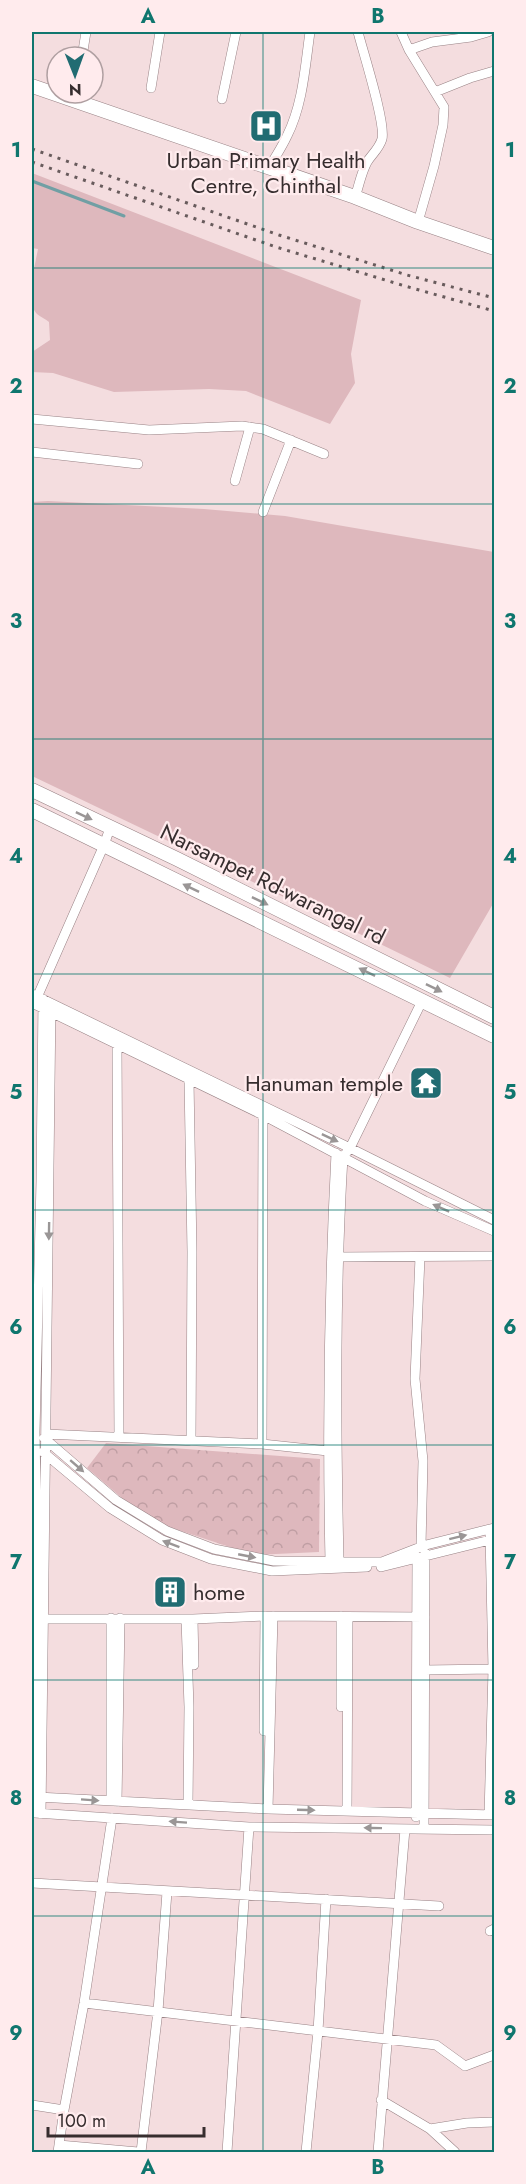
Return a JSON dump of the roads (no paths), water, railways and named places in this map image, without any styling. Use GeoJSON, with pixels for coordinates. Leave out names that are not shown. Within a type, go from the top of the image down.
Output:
{"type":"FeatureCollection","features":[{"type":"Feature","properties":{"kind":"main road"},"geometry":{"type":"LineString","coordinates":[[32,86],[355,197],[418,222],[495,248]]}},
{"type":"Feature","properties":{"kind":"main road","name":"Narsampet Rd-warangal rd"},"geometry":{"type":"LineString","coordinates":[[32,790],[495,1017]]}},
{"type":"Feature","properties":{"kind":"main road","name":"Narsampet Rd-warangal rd"},"geometry":{"type":"LineString","coordinates":[[32,810],[495,1036]]}},
{"type":"Feature","properties":{"kind":"street"},"geometry":{"type":"LineString","coordinates":[[151,88],[160,32]]}},
{"type":"Feature","properties":{"kind":"street"},"geometry":{"type":"LineString","coordinates":[[222,99],[236,32]]}},
{"type":"Feature","properties":{"kind":"street"},"geometry":{"type":"LineString","coordinates":[[269,168],[288,135],[297,112],[303,88],[310,32]]}},
{"type":"Feature","properties":{"kind":"street"},"geometry":{"type":"LineString","coordinates":[[355,197],[362,172],[379,147],[383,134],[358,32]]}},
{"type":"Feature","properties":{"kind":"street"},"geometry":{"type":"LineString","coordinates":[[401,32],[444,107],[445,116],[418,222]]}},
{"type":"Feature","properties":{"kind":"street"},"geometry":{"type":"LineString","coordinates":[[410,50],[432,42],[471,37],[488,32]]}},
{"type":"Feature","properties":{"kind":"street"},"geometry":{"type":"LineString","coordinates":[[435,92],[495,71]]}},
{"type":"Feature","properties":{"kind":"street"},"geometry":{"type":"LineString","coordinates":[[32,418],[148,430],[222,426],[250,427],[263,429],[324,454]]}},
{"type":"Feature","properties":{"kind":"street"},"geometry":{"type":"LineString","coordinates":[[235,481],[250,427]]}},
{"type":"Feature","properties":{"kind":"street"},"geometry":{"type":"LineString","coordinates":[[263,512],[291,440]]}},
{"type":"Feature","properties":{"kind":"street"},"geometry":{"type":"LineString","coordinates":[[32,452],[138,464]]}},
{"type":"Feature","properties":{"kind":"street"},"geometry":{"type":"LineString","coordinates":[[38,1614],[46,1454],[40,1434],[40,1003],[110,828]]}},
{"type":"Feature","properties":{"kind":"street"},"geometry":{"type":"LineString","coordinates":[[339,1155],[350,1148],[423,999]]}},
{"type":"Feature","properties":{"kind":"street"},"geometry":{"type":"LineString","coordinates":[[40,1003],[117,1045],[263,1115],[425,1201],[495,1231]]}},
{"type":"Feature","properties":{"kind":"street"},"geometry":{"type":"LineString","coordinates":[[40,1003],[350,1148],[495,1220]]}},
{"type":"Feature","properties":{"kind":"street"},"geometry":{"type":"LineString","coordinates":[[117,1045],[119,1437]]}},
{"type":"Feature","properties":{"kind":"street"},"geometry":{"type":"LineString","coordinates":[[189,1080],[192,1252],[191,1441]]}},
{"type":"Feature","properties":{"kind":"street"},"geometry":{"type":"LineString","coordinates":[[262,1444],[263,1115]]}},
{"type":"Feature","properties":{"kind":"street"},"geometry":{"type":"LineString","coordinates":[[334,1561],[339,1155]]}},
{"type":"Feature","properties":{"kind":"street"},"geometry":{"type":"LineString","coordinates":[[334,1561],[328,1450],[330,1256],[339,1155]]}},
{"type":"Feature","properties":{"kind":"street"},"geometry":{"type":"LineString","coordinates":[[337,1257],[495,1256]]}},
{"type":"Feature","properties":{"kind":"street"},"geometry":{"type":"LineString","coordinates":[[420,1257],[415,1379],[423,1461],[420,1829]]}},
{"type":"Feature","properties":{"kind":"street"},"geometry":{"type":"LineString","coordinates":[[40,1434],[262,1444],[328,1450]]}},
{"type":"Feature","properties":{"kind":"street"},"geometry":{"type":"LineString","coordinates":[[36,1797],[266,1809],[492,1815],[494,1669],[493,1529],[423,1546],[382,1562],[274,1561],[214,1549],[167,1532],[116,1500],[40,1434]]}},
{"type":"Feature","properties":{"kind":"street"},"geometry":{"type":"LineString","coordinates":[[40,1434],[34,1444],[38,1614],[35,1813],[249,1827],[495,1830]]}},
{"type":"Feature","properties":{"kind":"street"},"geometry":{"type":"LineString","coordinates":[[34,1444],[110,1508],[162,1540],[211,1559],[272,1571],[385,1567],[492,1539]]}},
{"type":"Feature","properties":{"kind":"street"},"geometry":{"type":"LineString","coordinates":[[38,1614],[190,1619],[269,1616],[421,1617]]}},
{"type":"Feature","properties":{"kind":"street"},"geometry":{"type":"LineString","coordinates":[[266,1809],[269,1616]]}},
{"type":"Feature","properties":{"kind":"street"},"geometry":{"type":"LineString","coordinates":[[344,1616],[344,1811]]}},
{"type":"Feature","properties":{"kind":"street"},"geometry":{"type":"LineString","coordinates":[[420,1814],[425,1670],[421,1617]]}},
{"type":"Feature","properties":{"kind":"street"},"geometry":{"type":"LineString","coordinates":[[114,1802],[116,1618]]}},
{"type":"Feature","properties":{"kind":"street"},"geometry":{"type":"LineString","coordinates":[[190,1619],[191,1805]]}},
{"type":"Feature","properties":{"kind":"street"},"geometry":{"type":"LineString","coordinates":[[425,1670],[494,1669]]}},
{"type":"Feature","properties":{"kind":"street"},"geometry":{"type":"LineString","coordinates":[[112,1818],[59,2149],[139,2152],[159,2011],[167,1892]]}},
{"type":"Feature","properties":{"kind":"street"},"geometry":{"type":"LineString","coordinates":[[228,2152],[249,1827]]}},
{"type":"Feature","properties":{"kind":"street"},"geometry":{"type":"LineString","coordinates":[[378,2152],[405,1829]]}},
{"type":"Feature","properties":{"kind":"street"},"geometry":{"type":"LineString","coordinates":[[32,1883],[100,1889],[439,1906]]}},
{"type":"Feature","properties":{"kind":"street"},"geometry":{"type":"LineString","coordinates":[[306,2152],[318,2031],[326,1899]]}},
{"type":"Feature","properties":{"kind":"street"},"geometry":{"type":"LineString","coordinates":[[84,2003],[436,2045],[465,2067],[495,2055]]}},
{"type":"Feature","properties":{"kind":"street"},"geometry":{"type":"LineString","coordinates":[[381,2100],[430,2130],[455,2152]]}},
{"type":"Feature","properties":{"kind":"street"},"geometry":{"type":"LineString","coordinates":[[32,2105],[64,2110]]}},
{"type":"Feature","properties":{"kind":"street"},"geometry":{"type":"LineString","coordinates":[[430,2130],[467,2123],[495,2122]]}},
{"type":"Feature","properties":{"kind":"waterway"},"geometry":{"type":"LineString","coordinates":[[32,181],[124,216]]}},
{"type":"Feature","properties":{"kind":"railway"},"geometry":{"type":"LineString","coordinates":[[32,149],[279,235],[407,275],[494,298]]}},
{"type":"Feature","properties":{"kind":"railway"},"geometry":{"type":"LineString","coordinates":[[32,162],[276,247],[494,311]]}},
{"type":"Feature","properties":{"kind":"place","name":"Urban Primary Health Centre, Chinthal"},"geometry":{"type":"Point","coordinates":[266,126]}},
{"type":"Feature","properties":{"kind":"place","name":"Hanuman temple"},"geometry":{"type":"Point","coordinates":[426,1083]}},
{"type":"Feature","properties":{"kind":"place","name":"home"},"geometry":{"type":"Point","coordinates":[170,1592]}}]}
